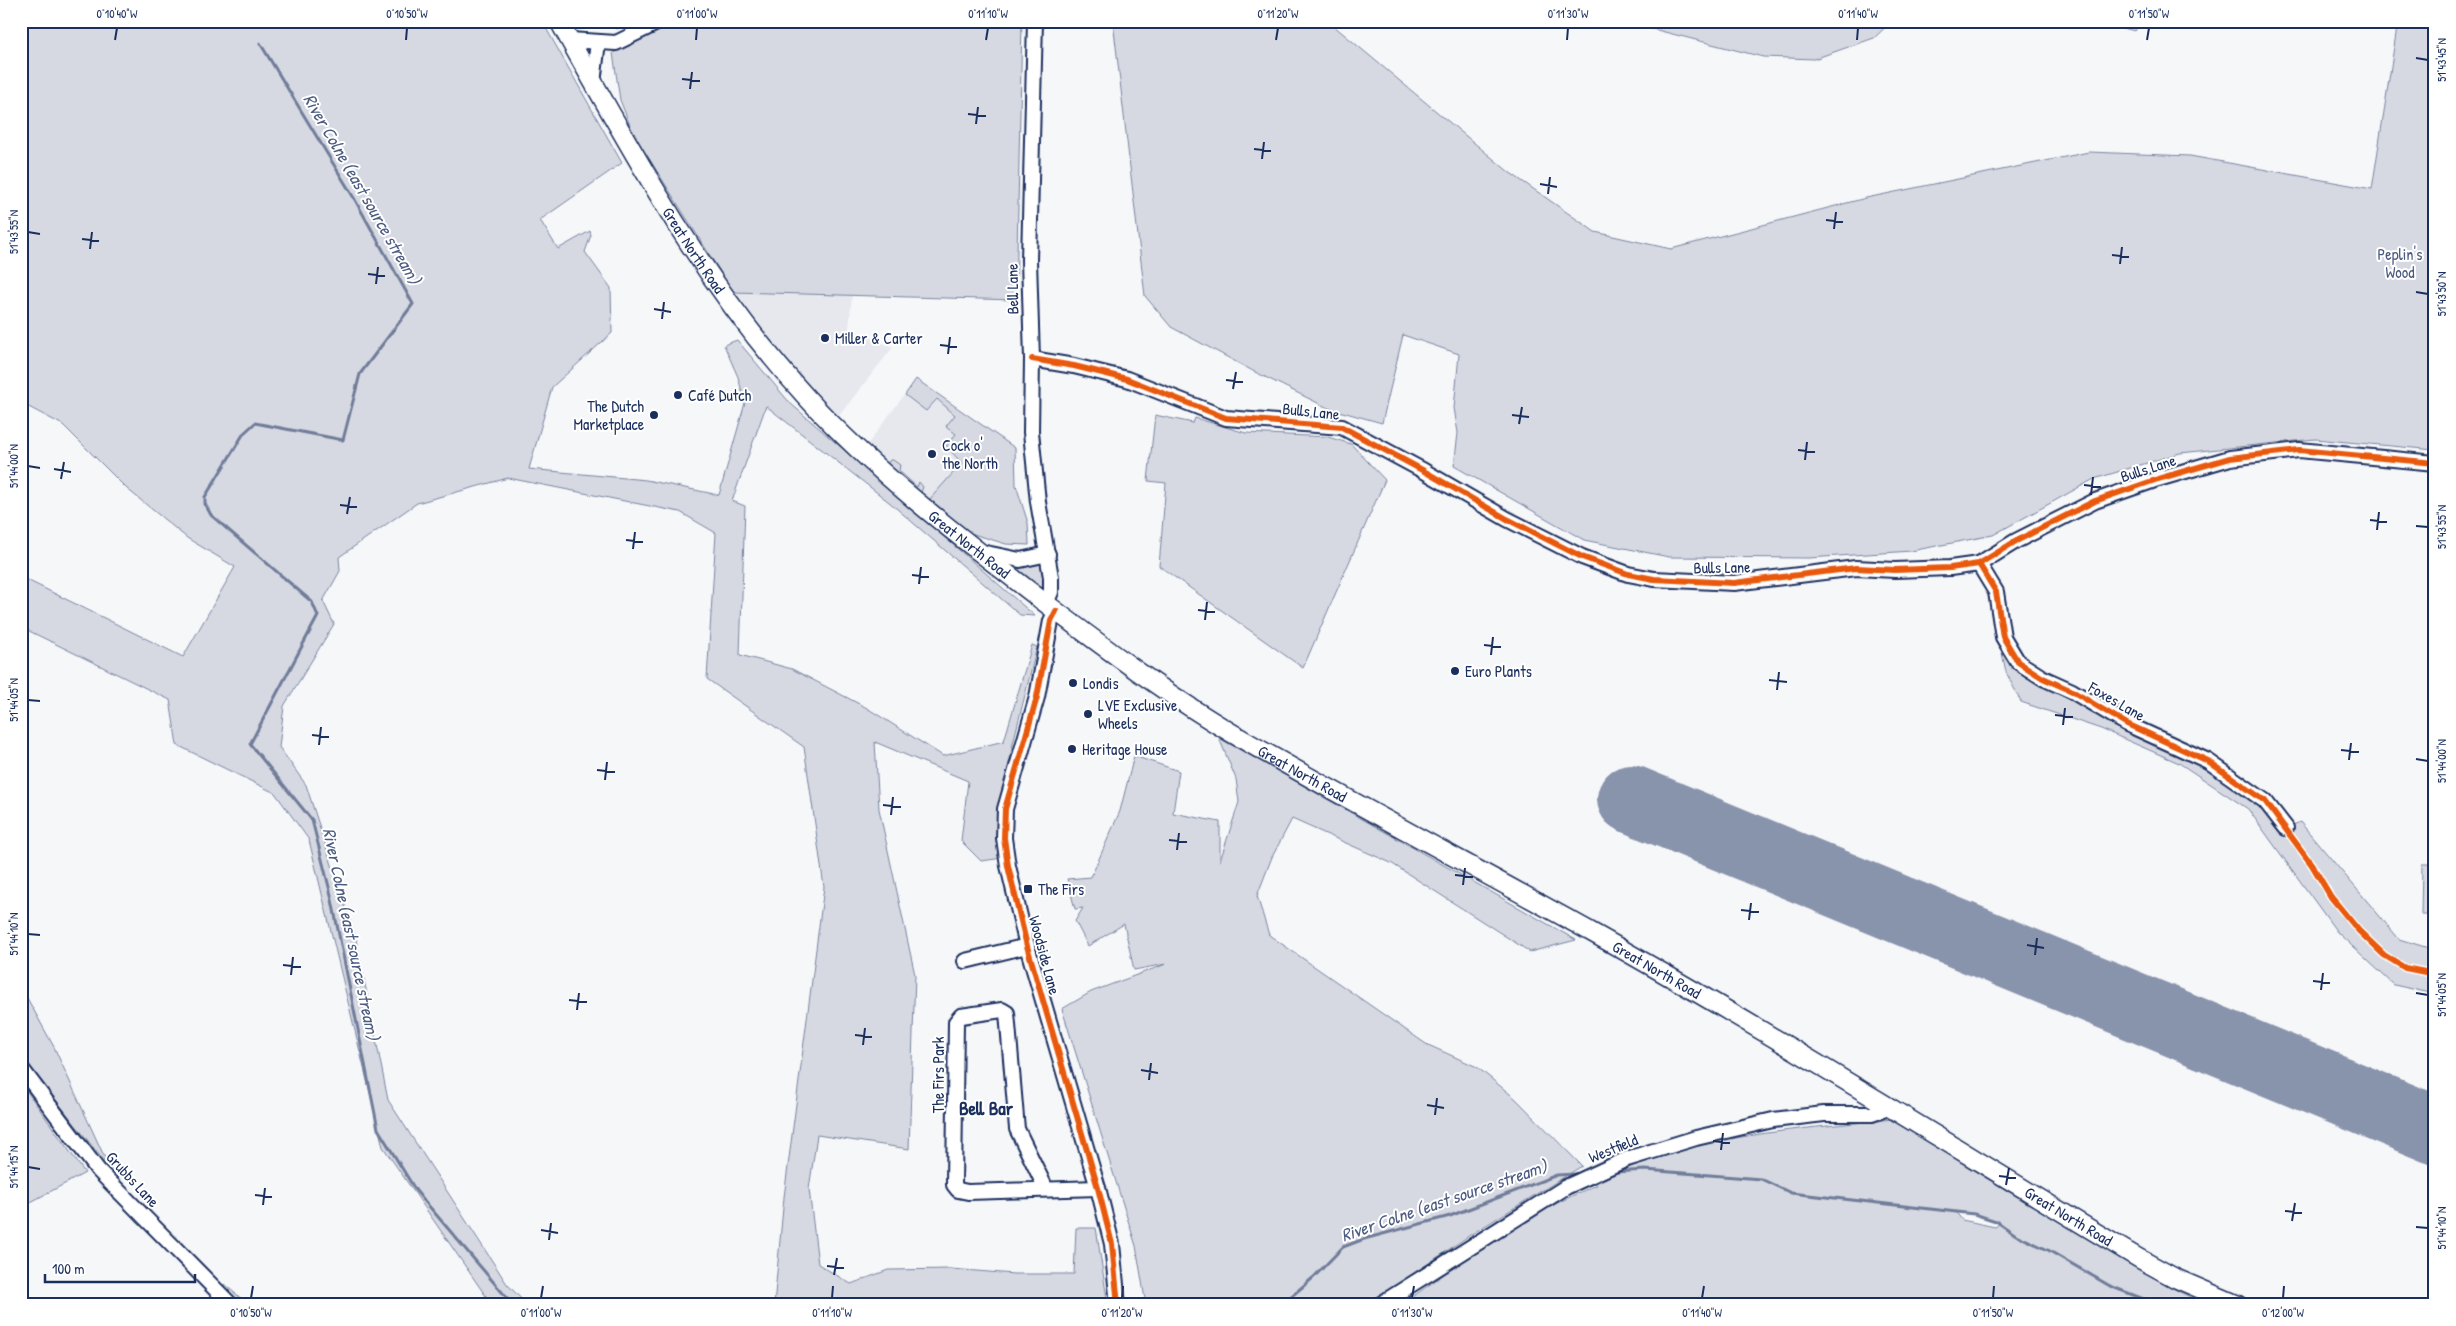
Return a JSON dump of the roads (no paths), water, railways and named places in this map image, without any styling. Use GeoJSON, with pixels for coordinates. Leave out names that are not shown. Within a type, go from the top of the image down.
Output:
{"type":"FeatureCollection","features":[{"type":"Feature","properties":{"kind":"main road","name":"Great North Road"},"geometry":{"type":"LineString","coordinates":[[559,21],[658,196],[695,255],[760,343],[804,395],[847,439],[919,505],[977,552],[1134,668],[1240,738],[1730,1010],[2140,1259],[2176,1278],[2238,1305]]}},
{"type":"Feature","properties":{"kind":"street"},"geometry":{"type":"LineString","coordinates":[[570,40],[616,43],[661,21]]}},
{"type":"Feature","properties":{"kind":"street","name":"Bell Lane"},"geometry":{"type":"LineString","coordinates":[[1035,21],[1029,260],[1032,359],[1031,432],[1033,467],[1048,554],[1051,607]]}},
{"type":"Feature","properties":{"kind":"street"},"geometry":{"type":"LineString","coordinates":[[593,83],[598,42]]}},
{"type":"Feature","properties":{"kind":"street","name":"Bulls Lane"},"geometry":{"type":"LineString","coordinates":[[1032,359],[1074,366],[1127,379],[1226,418],[1342,427],[1532,532],[1582,557],[1628,574],[1654,579],[1734,583],[1856,568],[1895,570],[1950,568],[1979,564],[2016,541],[2095,500],[2230,458],[2300,450],[2435,463]]}},
{"type":"Feature","properties":{"kind":"street"},"geometry":{"type":"LineString","coordinates":[[977,552],[1020,560],[1048,554]]}},
{"type":"Feature","properties":{"kind":"street","name":"Foxes Lane"},"geometry":{"type":"LineString","coordinates":[[1979,564],[1996,592],[2003,637],[2018,662],[2043,678],[2072,691],[2127,724],[2208,762],[2265,801],[2286,828]]}},
{"type":"Feature","properties":{"kind":"street","name":"Woodside Lane"},"geometry":{"type":"LineString","coordinates":[[1051,607],[1051,622],[1037,697],[1005,809],[1004,838],[1008,866],[1027,946],[1098,1188],[1112,1244],[1118,1305]]}},
{"type":"Feature","properties":{"kind":"street"},"geometry":{"type":"LineString","coordinates":[[965,961],[1027,946]]}},
{"type":"Feature","properties":{"kind":"street","name":"The Firs Park"},"geometry":{"type":"LineString","coordinates":[[1046,1189],[1017,1129],[1007,1013],[1002,1010],[961,1016],[956,1022],[954,1185],[958,1190],[968,1192],[1098,1188]]}},
{"type":"Feature","properties":{"kind":"street","name":"Grubbs Lane"},"geometry":{"type":"LineString","coordinates":[[21,1068],[98,1170],[231,1305]]}},
{"type":"Feature","properties":{"kind":"street","name":"Westfield"},"geometry":{"type":"LineString","coordinates":[[1379,1305],[1566,1187],[1627,1159],[1696,1138],[1773,1120],[1824,1114],[1872,1114],[1891,1107]]}},
{"type":"Feature","properties":{"kind":"waterway","name":"River Colne (east source stream)"},"geometry":{"type":"LineString","coordinates":[[260,43],[354,198],[413,304],[360,374],[343,440],[255,423],[244,433],[205,497],[205,504],[211,515],[312,602],[318,616],[250,744],[312,820],[331,895],[378,1129],[416,1191],[513,1305]]}},
{"type":"Feature","properties":{"kind":"waterway","name":"River Colne (east source stream)"},"geometry":{"type":"LineString","coordinates":[[1616,1172],[1645,1170],[1761,1179],[1791,1193],[1974,1214],[1996,1221],[2016,1235],[2048,1250],[2110,1286],[2159,1305]]}},
{"type":"Feature","properties":{"kind":"waterway","name":"River Colne (east source stream)"},"geometry":{"type":"LineString","coordinates":[[1281,1305],[1314,1277],[1343,1247],[1364,1239],[1450,1216],[1557,1175],[1576,1174]]}},
{"type":"Feature","properties":{"kind":"place","name":"Miller & Carter"},"geometry":{"type":"Point","coordinates":[825,338]}},
{"type":"Feature","properties":{"kind":"place","name":"Café Dutch"},"geometry":{"type":"Point","coordinates":[678,395]}},
{"type":"Feature","properties":{"kind":"place","name":"The Dutch Marketplace"},"geometry":{"type":"Point","coordinates":[654,415]}},
{"type":"Feature","properties":{"kind":"place","name":"Cock o' the North"},"geometry":{"type":"Point","coordinates":[932,454]}},
{"type":"Feature","properties":{"kind":"place","name":"Euro Plants"},"geometry":{"type":"Point","coordinates":[1455,671]}},
{"type":"Feature","properties":{"kind":"place","name":"Londis"},"geometry":{"type":"Point","coordinates":[1073,683]}},
{"type":"Feature","properties":{"kind":"place","name":"LVE Exclusive Wheels"},"geometry":{"type":"Point","coordinates":[1088,714]}},
{"type":"Feature","properties":{"kind":"place","name":"Heritage House"},"geometry":{"type":"Point","coordinates":[1072,749]}},
{"type":"Feature","properties":{"kind":"place","name":"The Firs"},"geometry":{"type":"Point","coordinates":[1028,889]}},
{"type":"Feature","properties":{"kind":"district","name":"Bell Bar"},"geometry":{"type":"Point","coordinates":[986,1108]}},
{"type":"Feature","properties":{"kind":"park label","name":"Peplin's Wood"},"geometry":{"type":"Point","coordinates":[2400,263]}}]}
